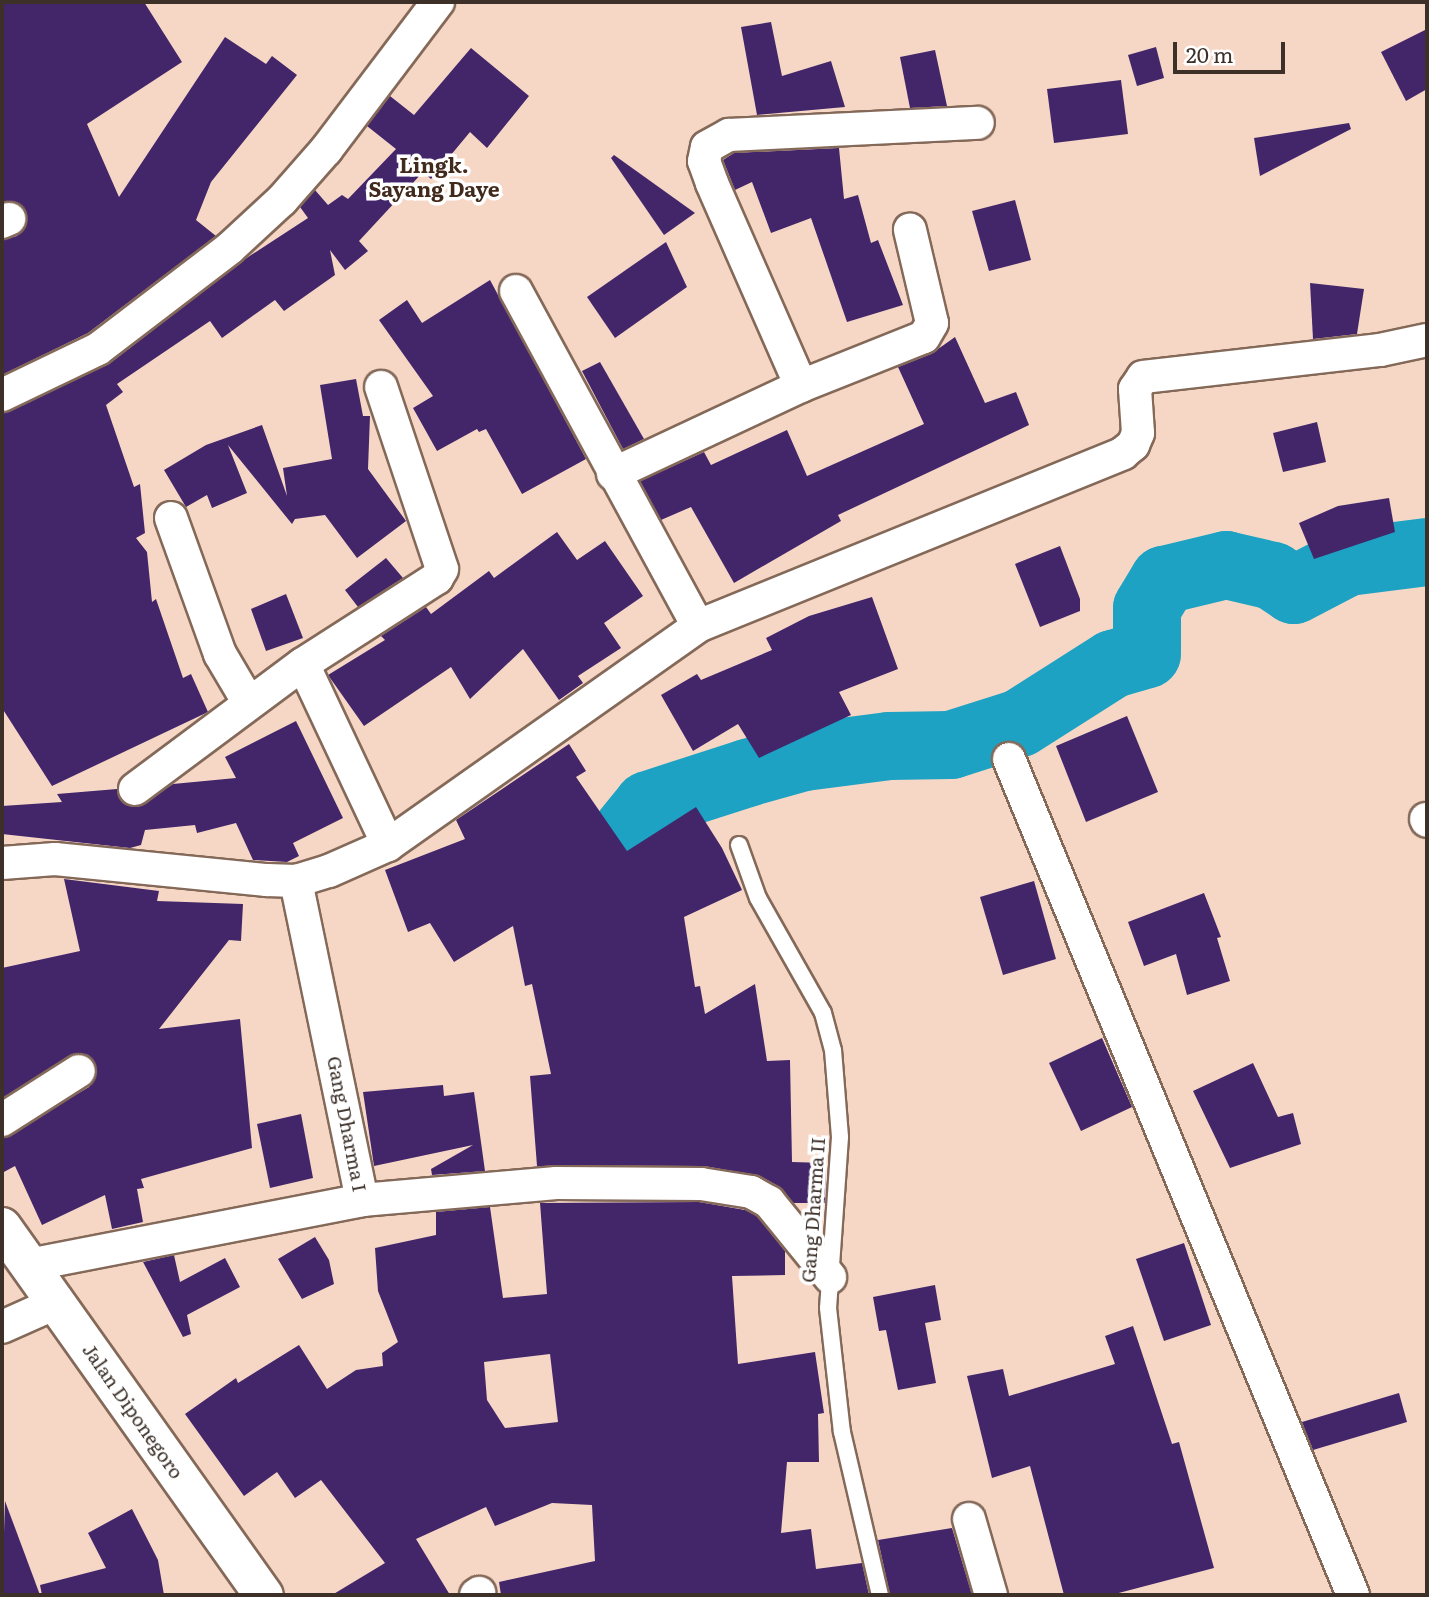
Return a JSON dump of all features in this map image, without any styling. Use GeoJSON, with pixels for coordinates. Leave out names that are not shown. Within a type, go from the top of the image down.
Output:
{"type":"FeatureCollection","features":[{"type":"Feature","properties":{"kind":"main road","name":"Jalan Diponegoro"},"geometry":{"type":"LineString","coordinates":[[2,1227],[58,1302],[264,1595]]}},
{"type":"Feature","properties":{"kind":"street"},"geometry":{"type":"LineString","coordinates":[[2,395],[97,349],[230,248],[282,200],[326,150],[438,2]]}},
{"type":"Feature","properties":{"kind":"street"},"geometry":{"type":"LineString","coordinates":[[801,386],[712,183],[704,161],[707,147],[729,135],[978,123]]}},
{"type":"Feature","properties":{"kind":"street"},"geometry":{"type":"LineString","coordinates":[[612,474],[801,386],[907,348],[928,331],[932,323],[910,230]]}},
{"type":"Feature","properties":{"kind":"street"},"geometry":{"type":"LineString","coordinates":[[516,291],[612,474],[698,626]]}},
{"type":"Feature","properties":{"kind":"street"},"geometry":{"type":"LineString","coordinates":[[2,863],[55,859],[296,881],[388,845],[698,626],[1123,453],[1133,446],[1138,433],[1135,389],[1143,377],[1380,350],[1427,340]]}},
{"type":"Feature","properties":{"kind":"street"},"geometry":{"type":"LineString","coordinates":[[135,789],[303,664],[437,578],[442,569],[381,387]]}},
{"type":"Feature","properties":{"kind":"street"},"geometry":{"type":"LineString","coordinates":[[171,518],[220,654],[249,703]]}},
{"type":"Feature","properties":{"kind":"street"},"geometry":{"type":"LineString","coordinates":[[303,664],[388,845]]}},
{"type":"Feature","properties":{"kind":"street"},"geometry":{"type":"LineString","coordinates":[[1009,758],[1353,1595]]}},
{"type":"Feature","properties":{"kind":"street","name":"Gang Dharma I"},"geometry":{"type":"LineString","coordinates":[[29,1265],[362,1200],[296,881]]}},
{"type":"Feature","properties":{"kind":"street"},"geometry":{"type":"LineString","coordinates":[[2,1120],[79,1070]]}},
{"type":"Feature","properties":{"kind":"street"},"geometry":{"type":"LineString","coordinates":[[362,1200],[556,1184],[701,1184],[751,1192],[769,1202],[830,1278]]}},
{"type":"Feature","properties":{"kind":"street"},"geometry":{"type":"LineString","coordinates":[[2,1327],[58,1302]]}},
{"type":"Feature","properties":{"kind":"street"},"geometry":{"type":"LineString","coordinates":[[969,1518],[991,1595]]}},
{"type":"Feature","properties":{"kind":"lane","name":"Gang Dharma II"},"geometry":{"type":"LineString","coordinates":[[739,845],[758,898],[823,1013],[833,1050],[840,1137],[828,1308],[842,1432],[880,1595]]}},
{"type":"Feature","properties":{"kind":"building"},"geometry":{"type":"Polygon","coordinates":[[[2,2],[144,2],[182,62],[87,124],[119,197],[225,37],[266,64],[272,56],[297,75],[211,182],[196,220],[216,236],[88,333],[2,375],[2,240],[17,236],[27,220],[19,204],[2,202],[2,2]]]}},
{"type":"Feature","properties":{"kind":"building"},"geometry":{"type":"Polygon","coordinates":[[[771,22],[782,76],[831,61],[845,107],[757,115],[741,27],[771,22]]]}},
{"type":"Feature","properties":{"kind":"building"},"geometry":{"type":"Polygon","coordinates":[[[1427,29],[1427,89],[1406,101],[1381,52],[1427,29]]]}},
{"type":"Feature","properties":{"kind":"building"},"geometry":{"type":"Polygon","coordinates":[[[1156,47],[1164,78],[1137,86],[1128,55],[1156,47]]]}},
{"type":"Feature","properties":{"kind":"building"},"geometry":{"type":"Polygon","coordinates":[[[471,48],[529,96],[487,148],[470,132],[431,179],[423,172],[359,241],[368,251],[345,270],[330,250],[335,275],[284,311],[275,300],[222,338],[210,321],[117,384],[123,392],[106,405],[134,487],[140,484],[145,533],[136,538],[147,552],[152,602],[156,599],[183,678],[191,674],[208,712],[52,786],[2,708],[2,413],[109,364],[245,259],[308,218],[300,207],[315,190],[328,205],[342,195],[348,199],[396,149],[367,126],[390,96],[414,115],[471,48]]]}},
{"type":"Feature","properties":{"kind":"building"},"geometry":{"type":"Polygon","coordinates":[[[935,50],[947,106],[910,108],[900,57],[935,50]]]}},
{"type":"Feature","properties":{"kind":"building"},"geometry":{"type":"Polygon","coordinates":[[[1121,80],[1128,134],[1054,143],[1047,89],[1121,80]]]}},
{"type":"Feature","properties":{"kind":"building"},"geometry":{"type":"Polygon","coordinates":[[[1349,123],[1351,129],[1260,176],[1254,138],[1349,123]]]}},
{"type":"Feature","properties":{"kind":"building"},"geometry":{"type":"Polygon","coordinates":[[[839,148],[844,199],[858,195],[871,243],[878,240],[903,305],[847,322],[811,218],[771,233],[752,182],[735,190],[723,160],[734,153],[839,148]]]}},
{"type":"Feature","properties":{"kind":"building"},"geometry":{"type":"Polygon","coordinates":[[[614,155],[695,213],[664,235],[611,158],[614,155]]]}},
{"type":"Feature","properties":{"kind":"building"},"geometry":{"type":"Polygon","coordinates":[[[1015,200],[1031,260],[989,271],[972,211],[1015,200]]]}},
{"type":"Feature","properties":{"kind":"building"},"geometry":{"type":"Polygon","coordinates":[[[666,242],[687,287],[615,338],[587,297],[666,242]]]}},
{"type":"Feature","properties":{"kind":"building"},"geometry":{"type":"Polygon","coordinates":[[[490,280],[586,459],[522,494],[486,429],[479,432],[477,429],[437,451],[413,408],[433,396],[379,320],[407,300],[422,323],[490,280]]]}},
{"type":"Feature","properties":{"kind":"building"},"geometry":{"type":"Polygon","coordinates":[[[1310,283],[1364,289],[1357,334],[1313,339],[1310,283]]]}},
{"type":"Feature","properties":{"kind":"building"},"geometry":{"type":"Polygon","coordinates":[[[955,337],[985,403],[1016,392],[1029,425],[838,515],[841,521],[734,583],[691,507],[661,520],[640,481],[704,452],[711,465],[787,430],[807,476],[924,424],[898,367],[931,354],[955,337]]]}},
{"type":"Feature","properties":{"kind":"building"},"geometry":{"type":"Polygon","coordinates":[[[600,362],[644,439],[623,449],[582,371],[600,362]]]}},
{"type":"Feature","properties":{"kind":"building"},"geometry":{"type":"Polygon","coordinates":[[[356,379],[363,416],[370,416],[368,469],[406,521],[357,558],[325,515],[295,519],[292,524],[228,445],[247,493],[212,508],[207,495],[186,507],[164,470],[206,445],[262,425],[287,496],[283,468],[332,459],[320,385],[356,379]]]}},
{"type":"Feature","properties":{"kind":"building"},"geometry":{"type":"Polygon","coordinates":[[[1317,422],[1326,462],[1283,472],[1273,433],[1317,422]]]}},
{"type":"Feature","properties":{"kind":"building"},"geometry":{"type":"Polygon","coordinates":[[[1389,498],[1395,532],[1314,559],[1299,523],[1338,506],[1389,498]]]}},
{"type":"Feature","properties":{"kind":"building"},"geometry":{"type":"Polygon","coordinates":[[[557,532],[577,560],[605,541],[643,596],[604,623],[621,648],[578,676],[583,683],[559,700],[523,649],[470,699],[451,667],[364,726],[328,675],[385,640],[381,636],[426,607],[431,614],[489,571],[494,578],[557,532]]]}},
{"type":"Feature","properties":{"kind":"building"},"geometry":{"type":"Polygon","coordinates":[[[1060,546],[1080,599],[1080,611],[1040,627],[1015,564],[1060,546]]]}},
{"type":"Feature","properties":{"kind":"building"},"geometry":{"type":"Polygon","coordinates":[[[386,558],[403,578],[358,607],[345,590],[386,558]]]}},
{"type":"Feature","properties":{"kind":"building"},"geometry":{"type":"Polygon","coordinates":[[[286,594],[303,638],[266,651],[251,609],[286,594]]]}},
{"type":"Feature","properties":{"kind":"building"},"geometry":{"type":"Polygon","coordinates":[[[872,597],[898,669],[839,692],[851,715],[759,758],[738,724],[693,751],[661,695],[697,674],[701,680],[772,650],[766,638],[809,616],[872,597]]]}},
{"type":"Feature","properties":{"kind":"building"},"geometry":{"type":"Polygon","coordinates":[[[1127,716],[1158,792],[1086,822],[1056,746],[1127,716]]]}},
{"type":"Feature","properties":{"kind":"building"},"geometry":{"type":"Polygon","coordinates":[[[296,721],[343,818],[293,843],[299,856],[287,862],[253,860],[236,823],[197,833],[195,825],[145,830],[141,845],[130,848],[2,834],[2,806],[62,802],[57,794],[117,789],[121,800],[138,807],[173,784],[236,778],[225,757],[296,721]]]}},
{"type":"Feature","properties":{"kind":"building"},"geometry":{"type":"Polygon","coordinates":[[[569,744],[586,771],[576,777],[627,851],[696,807],[722,848],[742,890],[684,917],[695,987],[700,986],[705,1014],[755,984],[767,1061],[790,1060],[792,1162],[826,1163],[825,1203],[793,1203],[778,1186],[760,1176],[704,1166],[537,1166],[530,1076],[551,1074],[532,984],[525,986],[513,926],[454,962],[430,923],[408,932],[385,870],[465,839],[456,820],[569,744]]]}},
{"type":"Feature","properties":{"kind":"building"},"geometry":{"type":"Polygon","coordinates":[[[64,879],[159,891],[157,901],[243,904],[241,941],[229,940],[159,1029],[240,1019],[252,1148],[141,1179],[144,1188],[137,1189],[143,1222],[112,1229],[105,1195],[42,1225],[15,1166],[2,1173],[2,1138],[89,1087],[97,1071],[88,1055],[78,1053],[2,1098],[2,968],[80,951],[64,879]]]}},
{"type":"Feature","properties":{"kind":"building"},"geometry":{"type":"Polygon","coordinates":[[[1034,881],[1056,959],[1003,975],[980,897],[1034,881]]]}},
{"type":"Feature","properties":{"kind":"building"},"geometry":{"type":"Polygon","coordinates":[[[1204,893],[1221,937],[1217,938],[1230,981],[1187,995],[1176,954],[1144,966],[1128,922],[1204,893]]]}},
{"type":"Feature","properties":{"kind":"building"},"geometry":{"type":"Polygon","coordinates":[[[1102,1038],[1132,1107],[1081,1131],[1049,1063],[1102,1038]]]}},
{"type":"Feature","properties":{"kind":"building"},"geometry":{"type":"Polygon","coordinates":[[[1253,1063],[1278,1117],[1293,1113],[1301,1144],[1230,1168],[1193,1091],[1253,1063]]]}},
{"type":"Feature","properties":{"kind":"building"},"geometry":{"type":"Polygon","coordinates":[[[443,1085],[444,1096],[474,1092],[485,1171],[432,1175],[431,1169],[473,1145],[374,1166],[363,1092],[443,1085]]]}},
{"type":"Feature","properties":{"kind":"building"},"geometry":{"type":"Polygon","coordinates":[[[301,1114],[313,1178],[270,1188],[257,1124],[301,1114]]]}},
{"type":"Feature","properties":{"kind":"building"},"geometry":{"type":"Polygon","coordinates":[[[699,1202],[745,1210],[757,1216],[785,1251],[785,1275],[732,1276],[738,1364],[815,1352],[824,1413],[818,1414],[819,1462],[787,1462],[781,1533],[811,1529],[816,1569],[862,1563],[869,1595],[501,1595],[499,1582],[595,1561],[592,1505],[552,1503],[495,1526],[486,1507],[416,1539],[450,1595],[332,1595],[385,1563],[321,1480],[295,1498],[277,1472],[244,1496],[185,1414],[236,1378],[238,1383],[299,1345],[327,1389],[356,1370],[383,1366],[382,1353],[398,1342],[378,1291],[375,1248],[436,1235],[436,1212],[490,1207],[503,1298],[547,1294],[540,1203],[699,1202]],[[550,1354],[484,1362],[487,1400],[505,1428],[558,1422],[550,1354]]]}},
{"type":"Feature","properties":{"kind":"building"},"geometry":{"type":"Polygon","coordinates":[[[315,1237],[329,1260],[334,1284],[302,1299],[278,1259],[315,1237]]]}},
{"type":"Feature","properties":{"kind":"building"},"geometry":{"type":"Polygon","coordinates":[[[1184,1243],[1211,1325],[1164,1341],[1136,1259],[1184,1243]]]}},
{"type":"Feature","properties":{"kind":"building"},"geometry":{"type":"Polygon","coordinates":[[[174,1255],[180,1282],[225,1258],[240,1287],[187,1315],[191,1334],[183,1337],[143,1262],[174,1255]]]}},
{"type":"Feature","properties":{"kind":"building"},"geometry":{"type":"Polygon","coordinates":[[[935,1285],[941,1320],[925,1323],[936,1383],[898,1390],[886,1330],[879,1331],[873,1297],[935,1285]]]}},
{"type":"Feature","properties":{"kind":"building"},"geometry":{"type":"Polygon","coordinates":[[[1133,1326],[1172,1444],[1179,1442],[1214,1568],[1111,1595],[1064,1595],[1030,1466],[992,1478],[967,1376],[1003,1369],[1009,1396],[1115,1364],[1105,1336],[1133,1326]]]}},
{"type":"Feature","properties":{"kind":"building"},"geometry":{"type":"Polygon","coordinates":[[[1399,1393],[1407,1422],[1313,1450],[1302,1422],[1399,1393]]]}},
{"type":"Feature","properties":{"kind":"building"},"geometry":{"type":"Polygon","coordinates":[[[5,1501],[40,1595],[2,1595],[5,1501]]]}},
{"type":"Feature","properties":{"kind":"building"},"geometry":{"type":"Polygon","coordinates":[[[132,1509],[158,1560],[164,1595],[42,1595],[40,1585],[106,1568],[88,1533],[132,1509]]]}},
{"type":"Feature","properties":{"kind":"building"},"geometry":{"type":"Polygon","coordinates":[[[952,1528],[972,1595],[890,1595],[878,1540],[952,1528]]]}},
{"type":"Feature","properties":{"kind":"waterway"},"geometry":{"type":"LineString","coordinates":[[627,831],[648,805],[804,757],[889,746],[951,745],[1020,723],[1113,664],[1147,654],[1147,608],[1164,580],[1226,565],[1273,576],[1294,590],[1348,562],[1427,552]]}},
{"type":"Feature","properties":{"kind":"district","name":"Lingk. Sayang Daye"},"geometry":{"type":"Point","coordinates":[434,176]}}]}
